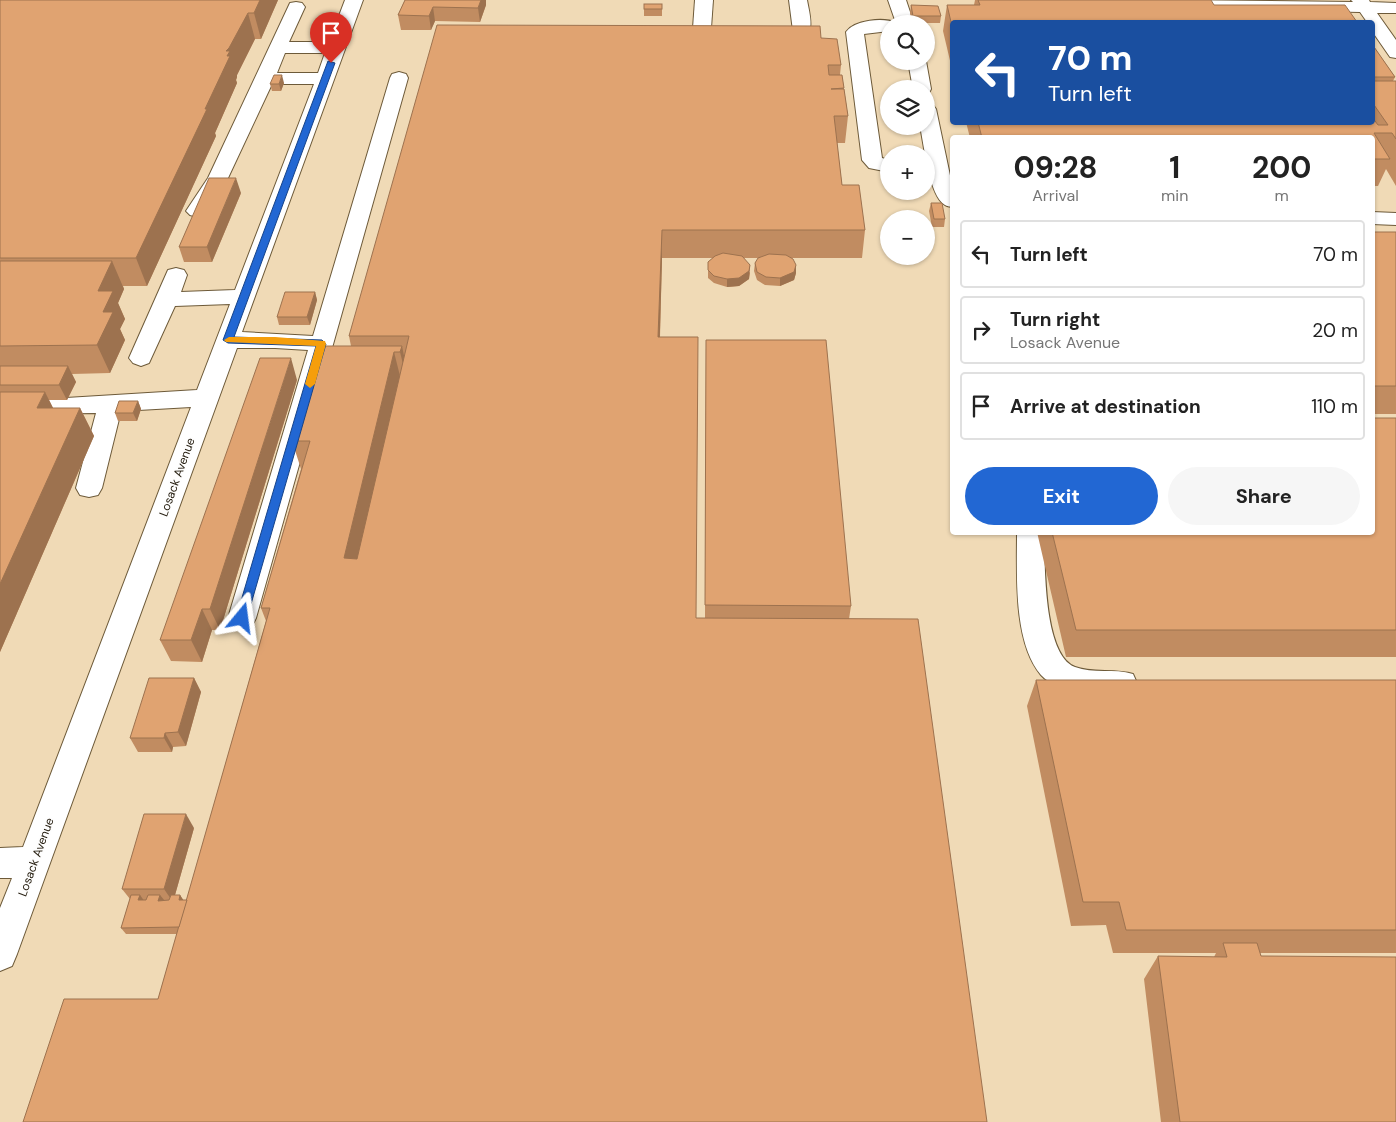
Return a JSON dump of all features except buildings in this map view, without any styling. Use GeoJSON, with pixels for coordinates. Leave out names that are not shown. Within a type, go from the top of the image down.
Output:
{"type":"FeatureCollection","features":[{"type":"Feature","properties":{"kind":"street","name":"Losack Avenue"},"geometry":{"type":"LineString","coordinates":[[0,954],[354,0]]}},
{"type":"Feature","properties":{"kind":"street"},"geometry":{"type":"LineString","coordinates":[[701,42],[704,0]]}},
{"type":"Feature","properties":{"kind":"street"},"geometry":{"type":"LineString","coordinates":[[759,41],[793,39],[800,34],[803,29],[798,0]]}},
{"type":"Feature","properties":{"kind":"street"},"geometry":{"type":"LineString","coordinates":[[897,0],[902,15]]}},
{"type":"Feature","properties":{"kind":"street"},"geometry":{"type":"LineString","coordinates":[[1160,3],[1362,4],[1396,8]]}},
{"type":"Feature","properties":{"kind":"street"},"geometry":{"type":"LineString","coordinates":[[1362,4],[1373,20]]}},
{"type":"Feature","properties":{"kind":"street"},"geometry":{"type":"LineString","coordinates":[[191,221],[218,178],[265,79],[296,7]]}},
{"type":"Feature","properties":{"kind":"street"},"geometry":{"type":"LineString","coordinates":[[1375,23],[1396,53]]}},
{"type":"Feature","properties":{"kind":"street"},"geometry":{"type":"LineString","coordinates":[[880,27],[863,28],[855,32],[872,160],[880,165]]}},
{"type":"Feature","properties":{"kind":"street"},"geometry":{"type":"LineString","coordinates":[[681,42],[720,42]]}},
{"type":"Feature","properties":{"kind":"street"},"geometry":{"type":"LineString","coordinates":[[278,47],[336,48]]}},
{"type":"Feature","properties":{"kind":"street"},"geometry":{"type":"LineString","coordinates":[[265,79],[325,78]]}},
{"type":"Feature","properties":{"kind":"street"},"geometry":{"type":"LineString","coordinates":[[242,618],[399,78]]}},
{"type":"Feature","properties":{"kind":"street"},"geometry":{"type":"LineString","coordinates":[[931,135],[941,194]]}},
{"type":"Feature","properties":{"kind":"street"},"geometry":{"type":"LineString","coordinates":[[1375,218],[1396,219]]}},
{"type":"Feature","properties":{"kind":"street"},"geometry":{"type":"LineString","coordinates":[[141,358],[176,275]]}},
{"type":"Feature","properties":{"kind":"street"},"geometry":{"type":"LineString","coordinates":[[167,299],[244,297]]}},
{"type":"Feature","properties":{"kind":"street"},"geometry":{"type":"LineString","coordinates":[[228,340],[275,340],[322,344]]}},
{"type":"Feature","properties":{"kind":"street"},"geometry":{"type":"LineString","coordinates":[[0,406],[66,406],[206,398]]}},
{"type":"Feature","properties":{"kind":"street"},"geometry":{"type":"LineString","coordinates":[[89,488],[110,402]]}},
{"type":"Feature","properties":{"kind":"street"},"geometry":{"type":"LineString","coordinates":[[1030,535],[1032,590],[1043,653],[1053,668],[1069,678],[1105,683],[1144,683]]}},
{"type":"Feature","properties":{"kind":"street"},"geometry":{"type":"LineString","coordinates":[[0,863],[34,862]]}},
{"type":"Feature","properties":{"kind":"slow traffic"},"geometry":{"type":"LineString","coordinates":[[229,340],[275,340],[322,344],[310,384]]}},
{"type":"Feature","properties":{"kind":"route"},"geometry":{"type":"LineString","coordinates":[[242,618],[322,344],[275,340],[228,340],[331,63]]}}]}
